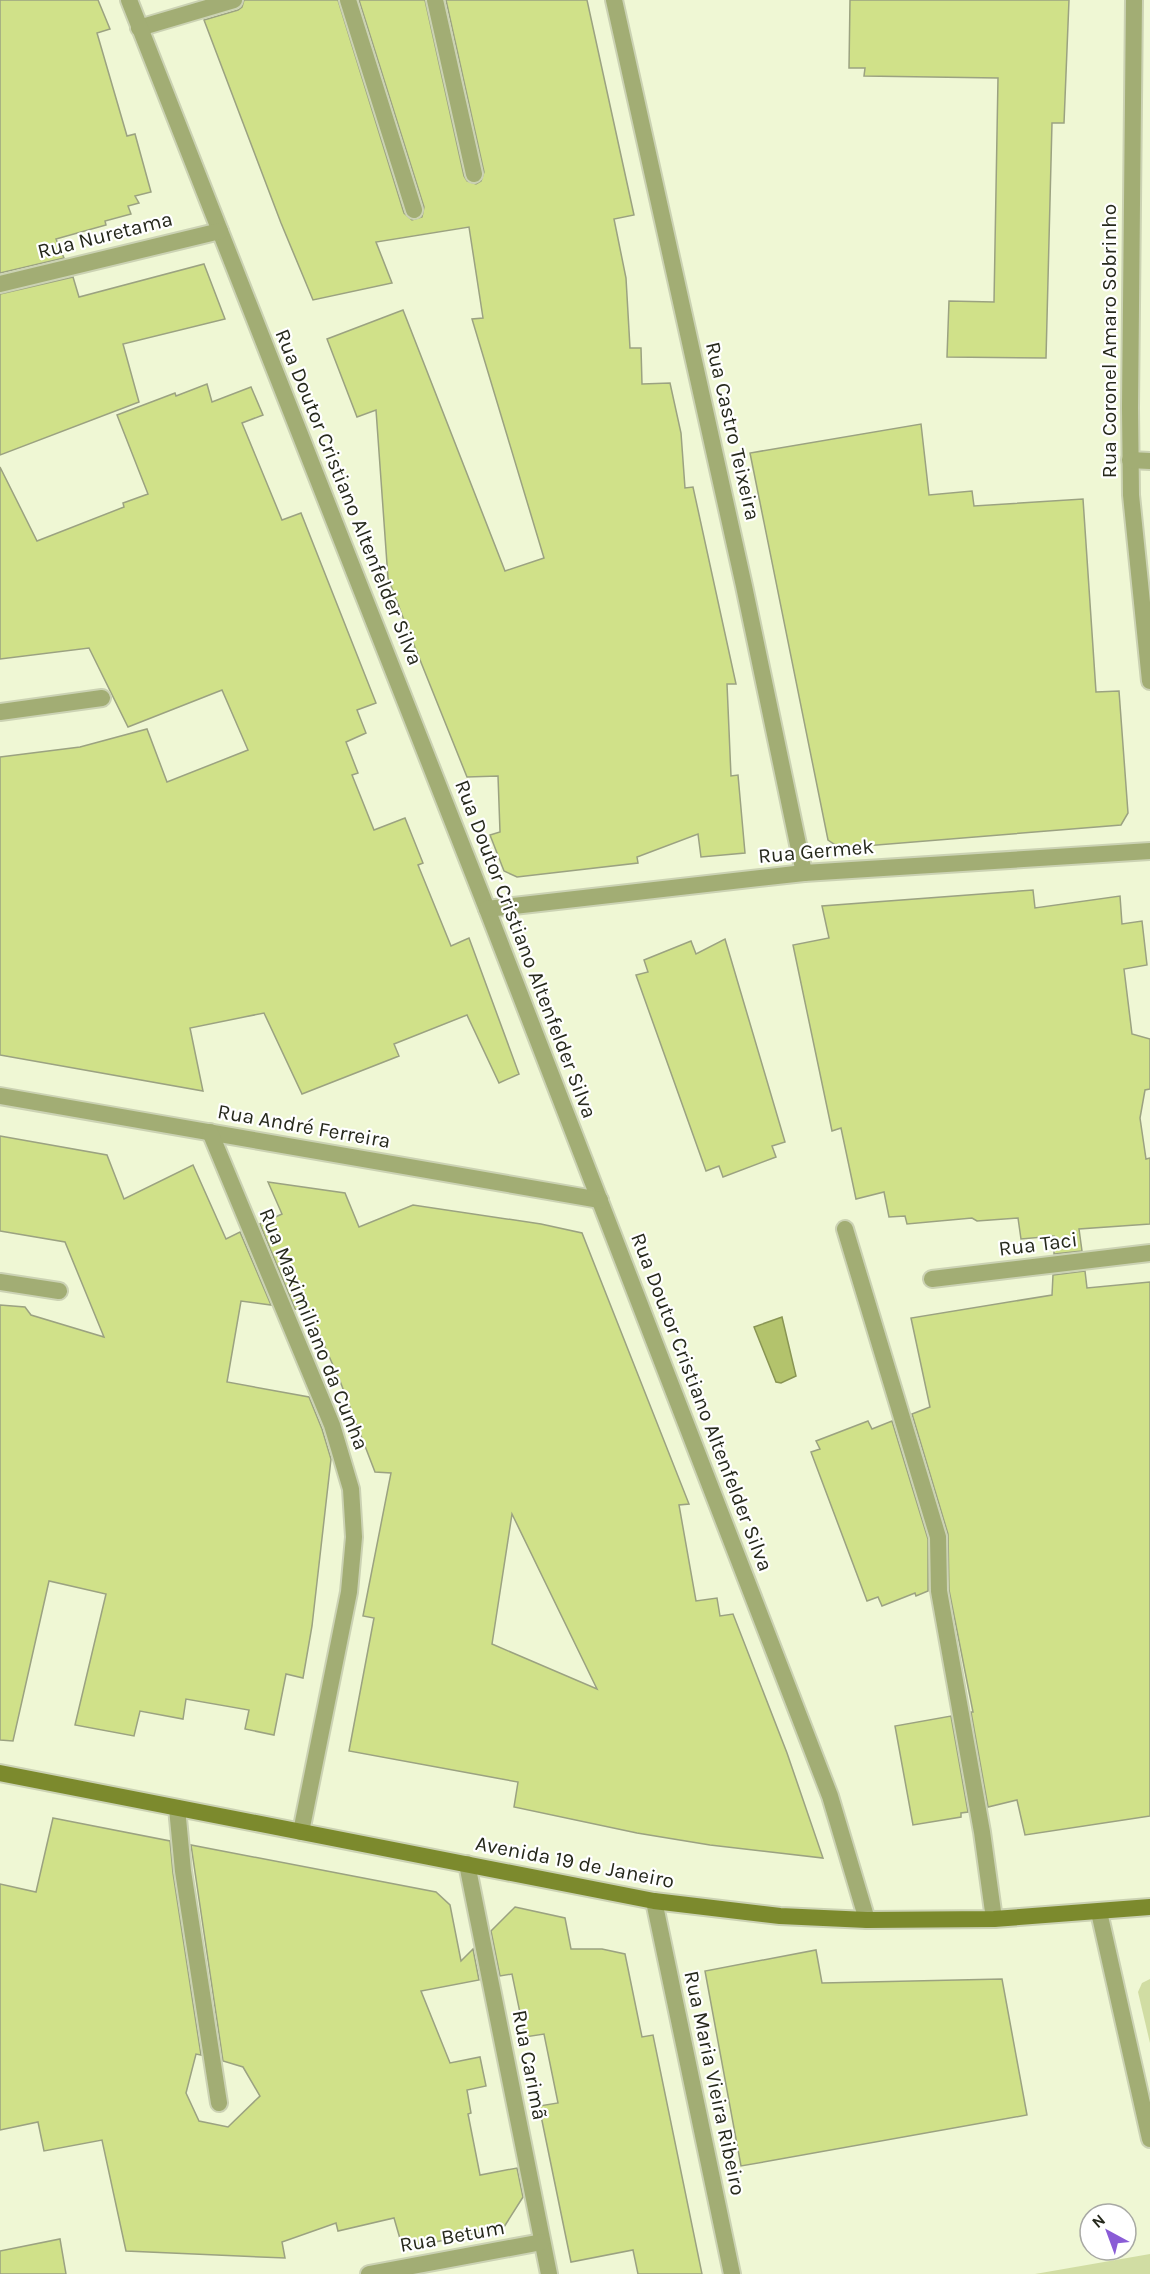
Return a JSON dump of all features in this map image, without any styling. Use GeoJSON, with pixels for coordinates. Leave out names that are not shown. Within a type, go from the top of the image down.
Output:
{"type":"FeatureCollection","features":[{"type":"Feature","properties":{"kind":"main road","name":"Avenida 19 de Janeiro"},"geometry":{"type":"LineString","coordinates":[[0,1773],[654,1901],[780,1916],[867,1920],[994,1919],[1150,1907]]}},
{"type":"Feature","properties":{"kind":"street","name":"Rua Doutor Cristiano Altenfelder Silva"},"geometry":{"type":"LineString","coordinates":[[129,0],[487,909],[830,1796],[867,1920]]}},
{"type":"Feature","properties":{"kind":"street"},"geometry":{"type":"LineString","coordinates":[[140,28],[234,0]]}},
{"type":"Feature","properties":{"kind":"street"},"geometry":{"type":"LineString","coordinates":[[348,0],[414,210]]}},
{"type":"Feature","properties":{"kind":"street"},"geometry":{"type":"LineString","coordinates":[[435,0],[474,174]]}},
{"type":"Feature","properties":{"kind":"street","name":"Rua Castro Teixeira"},"geometry":{"type":"LineString","coordinates":[[614,0],[741,574],[804,873]]}},
{"type":"Feature","properties":{"kind":"street","name":"Rua Coronel Amaro Sobrinho"},"geometry":{"type":"LineString","coordinates":[[1134,0],[1130,460],[1131,495],[1150,681]]}},
{"type":"Feature","properties":{"kind":"street","name":"Rua Nuretama"},"geometry":{"type":"LineString","coordinates":[[0,284],[220,231]]}},
{"type":"Feature","properties":{"kind":"street"},"geometry":{"type":"LineString","coordinates":[[1130,460],[1150,461]]}},
{"type":"Feature","properties":{"kind":"street"},"geometry":{"type":"LineString","coordinates":[[0,712],[102,698]]}},
{"type":"Feature","properties":{"kind":"street","name":"Rua Germek"},"geometry":{"type":"LineString","coordinates":[[487,909],[804,873],[1150,851]]}},
{"type":"Feature","properties":{"kind":"street","name":"Rua André Ferreira"},"geometry":{"type":"LineString","coordinates":[[0,1096],[600,1200]]}},
{"type":"Feature","properties":{"kind":"street","name":"Rua Maximiliano da Cunha"},"geometry":{"type":"LineString","coordinates":[[210,1132],[332,1425],[351,1489],[354,1538],[349,1592],[301,1832]]}},
{"type":"Feature","properties":{"kind":"street"},"geometry":{"type":"LineString","coordinates":[[844,1229],[938,1537],[939,1591],[982,1832],[994,1919]]}},
{"type":"Feature","properties":{"kind":"street","name":"Rua Taci"},"geometry":{"type":"LineString","coordinates":[[932,1279],[1150,1253]]}},
{"type":"Feature","properties":{"kind":"street"},"geometry":{"type":"LineString","coordinates":[[0,1282],[59,1291]]}},
{"type":"Feature","properties":{"kind":"street"},"geometry":{"type":"LineString","coordinates":[[177,1808],[183,1871],[219,2103]]}},
{"type":"Feature","properties":{"kind":"street","name":"Rua Carimã"},"geometry":{"type":"LineString","coordinates":[[466,1864],[549,2274]]}},
{"type":"Feature","properties":{"kind":"street","name":"Rua Maria Vieira Ribeiro"},"geometry":{"type":"LineString","coordinates":[[654,1901],[732,2274]]}},
{"type":"Feature","properties":{"kind":"street"},"geometry":{"type":"LineString","coordinates":[[1099,1912],[1150,2139]]}},
{"type":"Feature","properties":{"kind":"street","name":"Rua Betum"},"geometry":{"type":"LineString","coordinates":[[369,2274],[542,2242]]}},
{"type":"Feature","properties":{"kind":"shaded area"},"geometry":{"type":"Polygon","coordinates":[[[782,1317],[796,1376],[781,1383],[776,1382],[754,1327],[782,1317]]]}},
{"type":"Feature","properties":{"kind":"shaded area"},"geometry":{"type":"Polygon","coordinates":[[[1150,1979],[1150,2043],[1138,1992],[1142,1983],[1150,1979]]]}},
{"type":"Feature","properties":{"kind":"shaded area"},"geometry":{"type":"Polygon","coordinates":[[[1150,2254],[1150,2274],[1035,2274],[1104,2262],[1138,2262],[1138,2256],[1150,2254]]]}},
{"type":"Feature","properties":{"kind":"building"},"geometry":{"type":"Polygon","coordinates":[[[0,0],[98,0],[110,29],[97,33],[127,136],[135,134],[151,192],[135,196],[139,203],[128,206],[131,214],[105,221],[106,225],[56,239],[64,258],[0,273],[0,0]]]}},
{"type":"Feature","properties":{"kind":"building"},"geometry":{"type":"Polygon","coordinates":[[[244,0],[338,0],[404,213],[412,220],[422,217],[424,207],[359,0],[425,0],[464,176],[467,181],[476,184],[481,181],[484,172],[446,0],[587,0],[634,215],[614,219],[626,278],[630,348],[641,348],[642,384],[670,383],[681,433],[685,488],[693,487],[736,684],[727,684],[731,776],[738,775],[745,853],[701,857],[698,834],[637,857],[638,863],[517,877],[504,871],[490,835],[500,832],[498,776],[467,777],[404,620],[388,578],[376,410],[357,417],[327,339],[403,310],[505,571],[544,558],[472,319],[483,318],[469,227],[376,242],[392,283],[313,300],[281,223],[204,20],[238,10],[242,7],[244,0]]]}},
{"type":"Feature","properties":{"kind":"building"},"geometry":{"type":"Polygon","coordinates":[[[850,0],[1069,0],[1064,123],[1052,123],[1046,358],[947,357],[949,301],[994,302],[998,78],[864,76],[865,68],[849,68],[850,0]]]}},
{"type":"Feature","properties":{"kind":"building"},"geometry":{"type":"Polygon","coordinates":[[[204,264],[225,319],[123,344],[139,402],[0,455],[0,294],[73,277],[79,297],[204,264]]]}},
{"type":"Feature","properties":{"kind":"building"},"geometry":{"type":"Polygon","coordinates":[[[207,384],[212,402],[251,387],[263,415],[242,423],[282,520],[301,513],[376,703],[357,710],[366,733],[346,742],[358,773],[352,775],[374,830],[405,818],[423,863],[418,865],[451,946],[469,938],[519,1074],[499,1083],[467,1015],[394,1044],[399,1056],[302,1094],[264,1013],[190,1028],[203,1091],[0,1055],[0,757],[80,747],[147,729],[167,782],[248,750],[222,690],[128,727],[89,648],[0,659],[0,467],[37,541],[124,507],[123,503],[148,494],[117,415],[175,393],[176,396],[207,384]]]}},
{"type":"Feature","properties":{"kind":"building"},"geometry":{"type":"Polygon","coordinates":[[[921,424],[929,495],[972,491],[974,506],[1083,499],[1096,692],[1119,691],[1128,813],[1121,825],[840,848],[828,840],[750,453],[921,424]]]}},
{"type":"Feature","properties":{"kind":"building"},"geometry":{"type":"Polygon","coordinates":[[[1033,890],[1035,908],[1120,896],[1122,924],[1142,921],[1147,965],[1124,969],[1132,1034],[1150,1039],[1150,1089],[1145,1090],[1140,1118],[1146,1159],[1150,1158],[1150,1224],[1079,1229],[1082,1251],[1054,1254],[1054,1236],[1021,1239],[1018,1218],[977,1221],[972,1218],[907,1224],[905,1216],[889,1217],[884,1192],[856,1199],[841,1128],[832,1131],[793,945],[829,938],[822,906],[1033,890]]]}},
{"type":"Feature","properties":{"kind":"building"},"geometry":{"type":"Polygon","coordinates":[[[725,939],[785,1142],[772,1146],[776,1157],[723,1177],[719,1166],[706,1171],[636,975],[648,972],[644,960],[691,941],[696,954],[725,939]]]}},
{"type":"Feature","properties":{"kind":"building"},"geometry":{"type":"Polygon","coordinates":[[[0,1136],[107,1155],[124,1199],[193,1165],[226,1239],[240,1232],[271,1305],[241,1301],[227,1382],[309,1397],[331,1459],[312,1626],[303,1678],[286,1674],[274,1735],[245,1729],[249,1710],[186,1699],[183,1719],[140,1711],[134,1736],[75,1725],[106,1594],[49,1581],[13,1741],[0,1740],[0,1305],[25,1307],[31,1315],[104,1337],[65,1242],[0,1231],[0,1136]]]}},
{"type":"Feature","properties":{"kind":"building"},"geometry":{"type":"Polygon","coordinates":[[[268,1182],[345,1193],[359,1227],[413,1205],[541,1224],[582,1233],[689,1504],[679,1505],[696,1601],[717,1598],[720,1616],[733,1614],[787,1753],[823,1858],[710,1845],[637,1833],[514,1807],[518,1782],[349,1751],[374,1618],[363,1616],[391,1473],[375,1472],[340,1381],[309,1311],[295,1309],[260,1224],[282,1214],[268,1182]],[[512,1514],[492,1644],[597,1689],[512,1514]]]}},
{"type":"Feature","properties":{"kind":"building"},"geometry":{"type":"Polygon","coordinates":[[[1085,1271],[1087,1288],[1150,1282],[1150,1816],[1025,1835],[1017,1800],[988,1807],[971,1712],[973,1712],[949,1590],[948,1534],[912,1414],[930,1407],[911,1318],[1052,1295],[1053,1275],[1085,1271]]]}},
{"type":"Feature","properties":{"kind":"building"},"geometry":{"type":"Polygon","coordinates":[[[868,1421],[872,1429],[892,1421],[928,1539],[928,1591],[916,1596],[915,1593],[882,1606],[878,1597],[867,1601],[811,1452],[820,1449],[816,1441],[868,1421]]]}},
{"type":"Feature","properties":{"kind":"building"},"geometry":{"type":"Polygon","coordinates":[[[951,1716],[968,1812],[961,1813],[961,1817],[913,1825],[895,1726],[951,1716]]]}},
{"type":"Feature","properties":{"kind":"building"},"geometry":{"type":"Polygon","coordinates":[[[53,1818],[170,1841],[201,2055],[196,2054],[186,2093],[199,2121],[228,2127],[260,2096],[243,2067],[223,2061],[191,1845],[436,1892],[450,1905],[461,1961],[473,1949],[479,1980],[421,1991],[450,2063],[480,2057],[486,2086],[467,2090],[471,2113],[468,2114],[480,2175],[517,2168],[523,2197],[504,2227],[403,2249],[394,2218],[338,2231],[336,2223],[282,2242],[285,2258],[126,2251],[102,2140],[44,2151],[38,2122],[0,2130],[0,1884],[36,1892],[53,1818]]]}},
{"type":"Feature","properties":{"kind":"building"},"geometry":{"type":"Polygon","coordinates":[[[515,1907],[565,1918],[571,1949],[602,1949],[625,1954],[642,2037],[653,2035],[702,2274],[638,2274],[633,2250],[571,2262],[539,2106],[558,2103],[544,2034],[525,2037],[512,1974],[500,1976],[491,1931],[515,1907]]]}},
{"type":"Feature","properties":{"kind":"building"},"geometry":{"type":"Polygon","coordinates":[[[816,1950],[822,1983],[1002,1979],[1027,2115],[741,2166],[705,1971],[816,1950]]]}},
{"type":"Feature","properties":{"kind":"building"},"geometry":{"type":"Polygon","coordinates":[[[60,2239],[66,2274],[0,2274],[0,2251],[60,2239]]]}}]}
